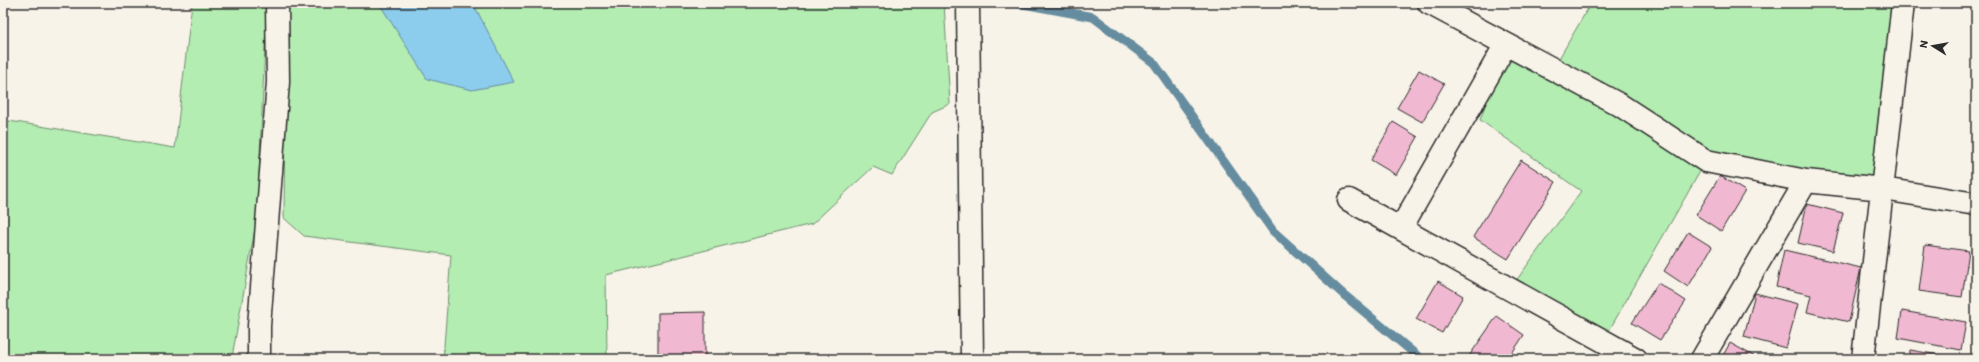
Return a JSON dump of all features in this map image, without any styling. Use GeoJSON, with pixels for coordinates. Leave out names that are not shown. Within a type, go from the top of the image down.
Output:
{"type":"FeatureCollection","features":[{"type":"Feature","properties":{"kind":"street"},"geometry":{"type":"LineString","coordinates":[[259,359],[260,326],[278,82],[277,3]]}},
{"type":"Feature","properties":{"kind":"street"},"geometry":{"type":"LineString","coordinates":[[968,3],[972,359]]}},
{"type":"Feature","properties":{"kind":"street"},"geometry":{"type":"LineString","coordinates":[[1429,3],[1620,105],[1706,161],[1806,180],[1883,189],[1976,204]]}},
{"type":"Feature","properties":{"kind":"street"},"geometry":{"type":"LineString","coordinates":[[1863,359],[1904,3]]}},
{"type":"Feature","properties":{"kind":"street"},"geometry":{"type":"LineString","coordinates":[[1401,228],[1506,44]]}},
{"type":"Feature","properties":{"kind":"street"},"geometry":{"type":"LineString","coordinates":[[1702,359],[1806,180]]}},
{"type":"Feature","properties":{"kind":"street"},"geometry":{"type":"LineString","coordinates":[[1349,200],[1636,359]]}},
{"type":"Feature","properties":{"kind":"green space"},"geometry":{"type":"Polygon","coordinates":[[[192,3],[267,3],[257,218],[232,357],[230,359],[3,359],[3,120],[175,148],[192,3]]]}},
{"type":"Feature","properties":{"kind":"green space"},"geometry":{"type":"Polygon","coordinates":[[[278,3],[944,3],[950,104],[932,112],[892,175],[873,167],[812,224],[606,275],[607,359],[443,359],[451,255],[304,236],[284,218],[285,95],[278,3]]]}},
{"type":"Feature","properties":{"kind":"green space"},"geometry":{"type":"Polygon","coordinates":[[[1591,3],[1897,3],[1883,189],[1706,161],[1603,341],[1510,289],[1581,191],[1480,120],[1506,44],[1553,69],[1591,3]]]}},
{"type":"Feature","properties":{"kind":"water"},"geometry":{"type":"Polygon","coordinates":[[[379,3],[473,3],[514,82],[472,90],[427,79],[379,3]]]}},
{"type":"Feature","properties":{"kind":"building"},"geometry":{"type":"Polygon","coordinates":[[[1419,70],[1444,84],[1422,122],[1397,108],[1419,70]]]}},
{"type":"Feature","properties":{"kind":"building"},"geometry":{"type":"Polygon","coordinates":[[[1393,122],[1418,137],[1396,175],[1371,160],[1393,122]]]}},
{"type":"Feature","properties":{"kind":"building"},"geometry":{"type":"Polygon","coordinates":[[[1521,160],[1556,182],[1508,259],[1473,237],[1521,160]]]}},
{"type":"Feature","properties":{"kind":"building"},"geometry":{"type":"Polygon","coordinates":[[[1720,176],[1745,191],[1721,231],[1696,215],[1720,176]]]}},
{"type":"Feature","properties":{"kind":"building"},"geometry":{"type":"Polygon","coordinates":[[[1807,204],[1843,213],[1833,251],[1798,243],[1807,204]]]}},
{"type":"Feature","properties":{"kind":"building"},"geometry":{"type":"Polygon","coordinates":[[[1688,232],[1712,247],[1688,287],[1664,271],[1688,232]]]}},
{"type":"Feature","properties":{"kind":"building"},"geometry":{"type":"Polygon","coordinates":[[[1925,245],[1969,251],[1962,297],[1919,291],[1925,245]]]}},
{"type":"Feature","properties":{"kind":"building"},"geometry":{"type":"Polygon","coordinates":[[[1784,250],[1861,268],[1849,322],[1807,312],[1811,295],[1776,287],[1784,250]]]}},
{"type":"Feature","properties":{"kind":"building"},"geometry":{"type":"Polygon","coordinates":[[[1438,281],[1463,296],[1442,333],[1416,319],[1438,281]]]}},
{"type":"Feature","properties":{"kind":"building"},"geometry":{"type":"Polygon","coordinates":[[[1658,283],[1686,301],[1660,340],[1632,323],[1658,283]]]}},
{"type":"Feature","properties":{"kind":"building"},"geometry":{"type":"Polygon","coordinates":[[[1755,293],[1798,304],[1786,348],[1744,337],[1755,293]]]}},
{"type":"Feature","properties":{"kind":"building"},"geometry":{"type":"Polygon","coordinates":[[[1902,311],[1966,322],[1961,350],[1898,338],[1902,311]]]}},
{"type":"Feature","properties":{"kind":"building"},"geometry":{"type":"Polygon","coordinates":[[[705,312],[705,359],[658,359],[658,313],[705,312]]]}},
{"type":"Feature","properties":{"kind":"building"},"geometry":{"type":"Polygon","coordinates":[[[1497,316],[1524,335],[1508,359],[1467,359],[1497,316]]]}},
{"type":"Feature","properties":{"kind":"building"},"geometry":{"type":"Polygon","coordinates":[[[1730,343],[1759,359],[1721,359],[1730,343]]]}},
{"type":"Feature","properties":{"kind":"building"},"geometry":{"type":"Polygon","coordinates":[[[1910,350],[1962,359],[1909,359],[1910,350]]]}},
{"type":"Feature","properties":{"kind":"waterway"},"geometry":{"type":"LineString","coordinates":[[1018,3],[1093,17],[1154,63],[1273,231],[1343,294],[1421,359]]}}]}
